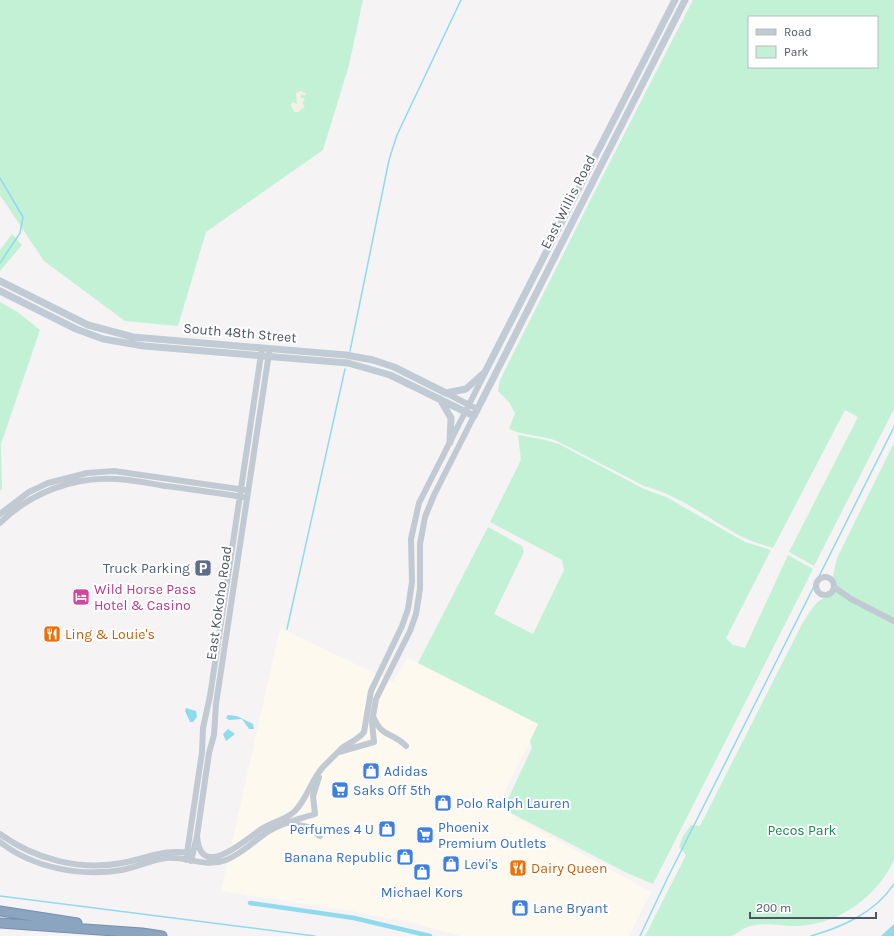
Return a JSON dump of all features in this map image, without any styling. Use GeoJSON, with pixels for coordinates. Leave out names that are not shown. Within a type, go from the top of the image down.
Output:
{"type":"FeatureCollection","features":[{"type":"Feature","properties":{"kind":"highway"},"geometry":{"type":"LineString","coordinates":[[0,911],[162,936]]}},
{"type":"Feature","properties":{"kind":"highway"},"geometry":{"type":"LineString","coordinates":[[0,923],[142,933]]}},
{"type":"Feature","properties":{"kind":"main road","name":"East Willis Road"},"geometry":{"type":"LineString","coordinates":[[485,372],[675,0]]}},
{"type":"Feature","properties":{"kind":"main road","name":"East Willis Road"},"geometry":{"type":"LineString","coordinates":[[474,416],[685,0]]}},
{"type":"Feature","properties":{"kind":"main road"},"geometry":{"type":"LineString","coordinates":[[667,16],[674,20]]}},
{"type":"Feature","properties":{"kind":"main road","name":"South 48th Street"},"geometry":{"type":"LineString","coordinates":[[0,281],[101,330],[134,337],[346,355],[373,360],[394,367],[446,393]]}},
{"type":"Feature","properties":{"kind":"main road","name":"South 48th Street"},"geometry":{"type":"LineString","coordinates":[[0,291],[76,329],[103,339],[144,346],[348,363],[370,368],[397,378],[474,416]]}},
{"type":"Feature","properties":{"kind":"main road"},"geometry":{"type":"LineString","coordinates":[[446,393],[466,389],[485,372]]}},
{"type":"Feature","properties":{"kind":"main road"},"geometry":{"type":"LineString","coordinates":[[440,399],[451,418],[450,442]]}},
{"type":"Feature","properties":{"kind":"street","name":"East Kokoho Road"},"geometry":{"type":"LineString","coordinates":[[190,853],[204,719],[209,702],[241,490],[266,348]]}},
{"type":"Feature","properties":{"kind":"street","name":"East Kokoho Road"},"geometry":{"type":"LineString","coordinates":[[188,860],[197,836],[210,750],[214,735],[216,711],[248,491],[264,356]]}},
{"type":"Feature","properties":{"kind":"street","name":"East Willis Road"},"geometry":{"type":"LineString","coordinates":[[197,836],[199,847],[206,855],[214,857],[220,856],[235,849],[270,824],[288,816],[300,806],[308,788],[322,768],[364,732],[367,711],[374,684],[402,626],[408,609],[412,582],[412,534],[419,503],[485,372]]}},
{"type":"Feature","properties":{"kind":"street","name":"South 48th Street"},"geometry":{"type":"LineString","coordinates":[[446,393],[478,409]]}},
{"type":"Feature","properties":{"kind":"street"},"geometry":{"type":"LineString","coordinates":[[339,752],[374,742],[373,714],[376,699],[382,684],[406,639],[414,619],[421,582],[420,552],[422,528],[434,495],[474,416]]}},
{"type":"Feature","properties":{"kind":"street"},"geometry":{"type":"LineString","coordinates":[[0,514],[29,492],[48,483],[87,472],[114,471],[248,491]]}},
{"type":"Feature","properties":{"kind":"street"},"geometry":{"type":"LineString","coordinates":[[0,523],[20,506],[48,490],[67,484],[92,479],[116,479],[247,498]]}},
{"type":"Feature","properties":{"kind":"street"},"geometry":{"type":"LineString","coordinates":[[425,490],[434,495]]}},
{"type":"Feature","properties":{"kind":"street"},"geometry":{"type":"LineString","coordinates":[[851,599],[831,593],[824,595],[819,592],[816,587],[818,582],[822,578],[829,578],[834,587],[851,599],[894,621]]}},
{"type":"Feature","properties":{"kind":"street"},"geometry":{"type":"LineString","coordinates":[[412,582],[421,582]]}},
{"type":"Feature","properties":{"kind":"street"},"geometry":{"type":"LineString","coordinates":[[831,593],[834,587]]}},
{"type":"Feature","properties":{"kind":"street"},"geometry":{"type":"LineString","coordinates":[[218,646],[225,648]]}},
{"type":"Feature","properties":{"kind":"street"},"geometry":{"type":"LineString","coordinates":[[373,714],[380,731],[400,740],[406,746]]}},
{"type":"Feature","properties":{"kind":"street"},"geometry":{"type":"LineString","coordinates":[[202,748],[210,750]]}},
{"type":"Feature","properties":{"kind":"street"},"geometry":{"type":"LineString","coordinates":[[278,826],[315,814],[313,796],[322,768]]}},
{"type":"Feature","properties":{"kind":"street"},"geometry":{"type":"LineString","coordinates":[[0,842],[25,857],[96,872],[120,870],[166,858],[217,863],[229,859],[278,826],[287,823],[308,827],[320,836]]}},
{"type":"Feature","properties":{"kind":"street"},"geometry":{"type":"LineString","coordinates":[[0,834],[29,851],[60,865],[98,866],[121,864],[167,852],[190,853]]}},
{"type":"Feature","properties":{"kind":"shaded area","name":"Phoenix Premium Outlets"},"geometry":{"type":"Polygon","coordinates":[[[280,628],[393,682],[407,658],[539,724],[497,807],[651,892],[629,936],[461,936],[413,923],[352,911],[221,891],[280,628]]]}},
{"type":"Feature","properties":{"kind":"green space"},"geometry":{"type":"Polygon","coordinates":[[[0,0],[363,0],[349,65],[323,150],[206,232],[178,326],[125,321],[44,261],[0,195],[0,0]]]}},
{"type":"Feature","properties":{"kind":"green space"},"geometry":{"type":"Polygon","coordinates":[[[693,0],[894,0],[894,409],[814,566],[789,552],[858,417],[845,410],[773,548],[754,542],[724,527],[680,500],[668,494],[644,486],[557,441],[509,429],[515,413],[509,402],[498,391],[500,380],[693,0]]]}},
{"type":"Feature","properties":{"kind":"green space"},"geometry":{"type":"Polygon","coordinates":[[[12,234],[22,245],[0,271],[0,250],[12,234]]]}},
{"type":"Feature","properties":{"kind":"green space"},"geometry":{"type":"Polygon","coordinates":[[[0,302],[19,313],[40,330],[1,444],[2,489],[0,491],[0,302]]]}},
{"type":"Feature","properties":{"kind":"green space"},"geometry":{"type":"Polygon","coordinates":[[[518,435],[559,444],[644,489],[666,497],[745,542],[771,550],[726,638],[733,645],[745,648],[788,555],[813,569],[653,884],[627,873],[507,811],[507,801],[532,748],[530,741],[538,724],[418,663],[488,527],[522,546],[524,552],[494,614],[533,634],[564,570],[562,560],[490,522],[521,460],[518,435]]]}},
{"type":"Feature","properties":{"kind":"green space","name":"Pecos Park"},"geometry":{"type":"Polygon","coordinates":[[[894,443],[894,860],[877,886],[866,897],[854,907],[826,921],[795,926],[760,924],[748,927],[731,936],[645,936],[686,855],[679,847],[683,836],[691,825],[700,826],[802,624],[816,604],[823,598],[827,597],[835,582],[833,576],[837,558],[894,443]]]}},
{"type":"Feature","properties":{"kind":"sand"},"geometry":{"type":"Polygon","coordinates":[[[301,91],[306,94],[304,96],[302,94],[300,97],[305,99],[302,103],[305,107],[298,112],[294,112],[291,105],[292,102],[297,104],[296,93],[301,91]]]}},
{"type":"Feature","properties":{"kind":"water"},"geometry":{"type":"Polygon","coordinates":[[[186,708],[196,711],[197,717],[193,722],[190,722],[185,711],[186,708]]]}},
{"type":"Feature","properties":{"kind":"water"},"geometry":{"type":"Polygon","coordinates":[[[228,715],[237,716],[253,724],[254,729],[249,729],[242,719],[229,720],[226,718],[228,715]]]}},
{"type":"Feature","properties":{"kind":"water"},"geometry":{"type":"Polygon","coordinates":[[[228,729],[235,734],[226,741],[223,734],[228,729]]]}},
{"type":"Feature","properties":{"kind":"water"},"geometry":{"type":"Polygon","coordinates":[[[894,924],[894,936],[881,936],[882,935],[894,924]]]}},
{"type":"Feature","properties":{"kind":"waterway"},"geometry":{"type":"LineString","coordinates":[[350,351],[389,160],[397,135],[461,0]]}},
{"type":"Feature","properties":{"kind":"waterway"},"geometry":{"type":"LineString","coordinates":[[0,178],[23,217],[20,233],[0,263]]}},
{"type":"Feature","properties":{"kind":"waterway"},"geometry":{"type":"LineString","coordinates":[[287,629],[345,369]]}},
{"type":"Feature","properties":{"kind":"waterway"},"geometry":{"type":"LineString","coordinates":[[640,936],[667,879],[894,427]]}},
{"type":"Feature","properties":{"kind":"waterway"},"geometry":{"type":"LineString","coordinates":[[811,936],[857,918],[877,903],[894,884]]}},
{"type":"Feature","properties":{"kind":"waterway"},"geometry":{"type":"LineString","coordinates":[[0,896],[315,936]]}},
{"type":"Feature","properties":{"kind":"waterway"},"geometry":{"type":"LineString","coordinates":[[250,903],[354,918],[430,936]]}},
{"type":"Feature","properties":{"kind":"place","name":"Truck Parking"},"geometry":{"type":"Point","coordinates":[203,568]}},
{"type":"Feature","properties":{"kind":"place","name":"Wild Horse Pass Hotel & Casino"},"geometry":{"type":"Point","coordinates":[81,597]}},
{"type":"Feature","properties":{"kind":"place","name":"Ling & Louie's"},"geometry":{"type":"Point","coordinates":[52,634]}},
{"type":"Feature","properties":{"kind":"place","name":"Adidas"},"geometry":{"type":"Point","coordinates":[371,771]}},
{"type":"Feature","properties":{"kind":"place","name":"Saks Off 5th"},"geometry":{"type":"Point","coordinates":[340,790]}},
{"type":"Feature","properties":{"kind":"place","name":"Polo Ralph Lauren"},"geometry":{"type":"Point","coordinates":[443,803]}},
{"type":"Feature","properties":{"kind":"place","name":"Perfumes 4 U"},"geometry":{"type":"Point","coordinates":[387,829]}},
{"type":"Feature","properties":{"kind":"place","name":"Phoenix Premium Outlets"},"geometry":{"type":"Point","coordinates":[425,835]}},
{"type":"Feature","properties":{"kind":"place","name":"Banana Republic"},"geometry":{"type":"Point","coordinates":[405,857]}},
{"type":"Feature","properties":{"kind":"place","name":"Levi's"},"geometry":{"type":"Point","coordinates":[451,864]}},
{"type":"Feature","properties":{"kind":"place","name":"Dairy Queen"},"geometry":{"type":"Point","coordinates":[518,868]}},
{"type":"Feature","properties":{"kind":"place","name":"Michael Kors"},"geometry":{"type":"Point","coordinates":[422,872]}},
{"type":"Feature","properties":{"kind":"place","name":"Lane Bryant"},"geometry":{"type":"Point","coordinates":[520,908]}}]}
